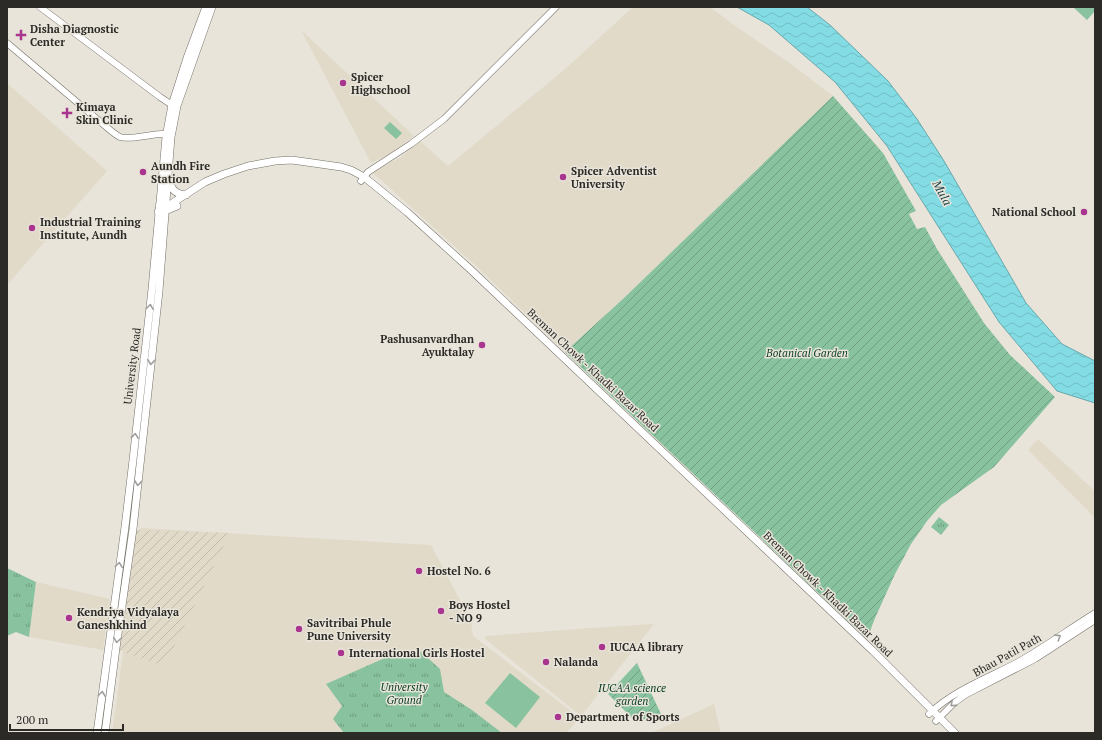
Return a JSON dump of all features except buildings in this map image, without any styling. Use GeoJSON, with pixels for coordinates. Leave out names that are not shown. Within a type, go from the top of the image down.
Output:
{"type":"FeatureCollection","features":[{"type":"Feature","properties":{"kind":"main road"},"geometry":{"type":"LineString","coordinates":[[40,7],[160,97],[175,105]]}},
{"type":"Feature","properties":{"kind":"main road","name":"University Road"},"geometry":{"type":"LineString","coordinates":[[105,733],[133,529],[159,291],[164,226],[162,209],[169,136],[187,58],[206,7]]}},
{"type":"Feature","properties":{"kind":"main road","name":"University Road"},"geometry":{"type":"LineString","coordinates":[[175,105],[212,7]]}},
{"type":"Feature","properties":{"kind":"main road"},"geometry":{"type":"LineString","coordinates":[[363,179],[368,172],[406,148],[440,123],[556,7]]}},
{"type":"Feature","properties":{"kind":"main road"},"geometry":{"type":"LineString","coordinates":[[7,43],[104,126],[120,137],[169,136]]}},
{"type":"Feature","properties":{"kind":"main road"},"geometry":{"type":"LineString","coordinates":[[7,48],[118,140],[125,142],[169,136]]}},
{"type":"Feature","properties":{"kind":"main road","name":"University Road"},"geometry":{"type":"LineString","coordinates":[[97,733],[125,527],[158,231],[168,176],[169,136]]}},
{"type":"Feature","properties":{"kind":"main road","name":"Breman Chowk - Khadki Bazar Road"},"geometry":{"type":"LineString","coordinates":[[162,209],[179,205],[208,186],[226,178],[246,171],[292,162]]}},
{"type":"Feature","properties":{"kind":"main road","name":"Breman Chowk - Khadki Bazar Road"},"geometry":{"type":"LineString","coordinates":[[162,209],[174,203],[205,182],[235,170],[264,163],[292,162],[340,171],[363,179],[467,272],[737,525],[931,712],[948,733]]}},
{"type":"Feature","properties":{"kind":"main road"},"geometry":{"type":"LineString","coordinates":[[168,176],[174,190],[179,194],[186,195]]}},
{"type":"Feature","properties":{"kind":"main road"},"geometry":{"type":"LineString","coordinates":[[164,226],[179,205]]}},
{"type":"Feature","properties":{"kind":"main road","name":"Bhau Patil Path"},"geometry":{"type":"LineString","coordinates":[[938,720],[954,703],[1095,612]]}},
{"type":"Feature","properties":{"kind":"main road","name":"Bhau Patil Path"},"geometry":{"type":"LineString","coordinates":[[931,712],[962,690],[1035,659],[1095,620]]}},
{"type":"Feature","properties":{"kind":"main road","name":"Breman Chowk - Khadki Bazar Road"},"geometry":{"type":"LineString","coordinates":[[938,720],[955,733]]}},
{"type":"Feature","properties":{"kind":"shaded area","name":"Spicer Adventist University"},"geometry":{"type":"Polygon","coordinates":[[[633,7],[710,7],[791,64],[833,96],[624,298],[565,352],[475,265],[372,173],[401,157],[420,141],[448,166],[564,70],[633,7]]]}},
{"type":"Feature","properties":{"kind":"shaded area","name":"Spicer Highschool"},"geometry":{"type":"Polygon","coordinates":[[[301,30],[414,136],[392,153],[371,163],[301,30]]]}},
{"type":"Feature","properties":{"kind":"shaded area","name":"Industrial Training Institute, Aundh"},"geometry":{"type":"Polygon","coordinates":[[[7,83],[107,171],[7,285],[7,83]]]}},
{"type":"Feature","properties":{"kind":"shaded area"},"geometry":{"type":"Polygon","coordinates":[[[1038,439],[1095,491],[1095,518],[1028,450],[1038,439]]]}},
{"type":"Feature","properties":{"kind":"shaded area","name":"Savitribai Phule Pune University"},"geometry":{"type":"Polygon","coordinates":[[[140,528],[431,545],[471,621],[473,636],[580,718],[566,733],[112,733],[140,528]]]}},
{"type":"Feature","properties":{"kind":"shaded area"},"geometry":{"type":"Polygon","coordinates":[[[135,530],[230,533],[164,666],[118,650],[135,530]]]}},
{"type":"Feature","properties":{"kind":"shaded area","name":"Kendriya Vidyalaya Ganeshkhind"},"geometry":{"type":"Polygon","coordinates":[[[36,582],[110,599],[103,650],[29,637],[36,582]]]}},
{"type":"Feature","properties":{"kind":"shaded area"},"geometry":{"type":"Polygon","coordinates":[[[654,624],[581,716],[485,639],[486,636],[654,624]]]}},
{"type":"Feature","properties":{"kind":"shaded area"},"geometry":{"type":"Polygon","coordinates":[[[714,704],[721,733],[651,733],[714,704]]]}},
{"type":"Feature","properties":{"kind":"green space"},"geometry":{"type":"Polygon","coordinates":[[[1073,7],[1095,7],[1095,11],[1087,20],[1073,7]]]}},
{"type":"Feature","properties":{"kind":"green space","name":"Botanical Garden"},"geometry":{"type":"Polygon","coordinates":[[[833,96],[883,153],[916,211],[909,214],[917,229],[925,227],[937,249],[984,323],[1010,355],[1055,397],[994,467],[941,505],[927,521],[911,544],[895,574],[867,639],[565,352],[624,298],[833,96]]]}},
{"type":"Feature","properties":{"kind":"green space"},"geometry":{"type":"Polygon","coordinates":[[[390,122],[402,133],[396,139],[384,128],[390,122]]]}},
{"type":"Feature","properties":{"kind":"green space"},"geometry":{"type":"Polygon","coordinates":[[[939,517],[949,525],[941,535],[931,527],[939,517]]]}},
{"type":"Feature","properties":{"kind":"green space"},"geometry":{"type":"Polygon","coordinates":[[[7,568],[36,582],[29,637],[16,632],[7,636],[7,568]]]}},
{"type":"Feature","properties":{"kind":"green space","name":"University Ground"},"geometry":{"type":"Polygon","coordinates":[[[419,650],[440,669],[444,692],[472,710],[502,733],[344,733],[333,719],[342,706],[326,684],[387,657],[419,650]]]}},
{"type":"Feature","properties":{"kind":"green space","name":"IUCAA science garden"},"geometry":{"type":"Polygon","coordinates":[[[637,663],[661,714],[636,722],[608,694],[637,663]]]}},
{"type":"Feature","properties":{"kind":"green space"},"geometry":{"type":"Polygon","coordinates":[[[510,673],[540,697],[516,728],[485,703],[510,673]]]}},
{"type":"Feature","properties":{"kind":"water","name":"Mula"},"geometry":{"type":"Polygon","coordinates":[[[737,7],[807,7],[830,25],[888,81],[917,119],[944,161],[1026,303],[1062,344],[1095,361],[1095,403],[1057,391],[999,322],[887,146],[835,82],[769,25],[737,7]]]}},
{"type":"Feature","properties":{"kind":"place","name":"Disha Diagnostic Center"},"geometry":{"type":"Point","coordinates":[21,35]}},
{"type":"Feature","properties":{"kind":"place","name":"Spicer Highschool"},"geometry":{"type":"Point","coordinates":[343,83]}},
{"type":"Feature","properties":{"kind":"place","name":"Kimaya Skin Clinic"},"geometry":{"type":"Point","coordinates":[67,113]}},
{"type":"Feature","properties":{"kind":"place","name":"Aundh Fire Station"},"geometry":{"type":"Point","coordinates":[143,172]}},
{"type":"Feature","properties":{"kind":"place","name":"Spicer Adventist University"},"geometry":{"type":"Point","coordinates":[563,177]}},
{"type":"Feature","properties":{"kind":"place","name":"National School"},"geometry":{"type":"Point","coordinates":[1084,212]}},
{"type":"Feature","properties":{"kind":"place","name":"Industrial Training Institute, Aundh"},"geometry":{"type":"Point","coordinates":[32,228]}},
{"type":"Feature","properties":{"kind":"place","name":"Pashusanvardhan Ayuktalay"},"geometry":{"type":"Point","coordinates":[482,345]}},
{"type":"Feature","properties":{"kind":"place","name":"Hostel No. 6"},"geometry":{"type":"Point","coordinates":[419,571]}},
{"type":"Feature","properties":{"kind":"place","name":"Boys Hostel - NO 9"},"geometry":{"type":"Point","coordinates":[441,611]}},
{"type":"Feature","properties":{"kind":"place","name":"Kendriya Vidyalaya Ganeshkhind"},"geometry":{"type":"Point","coordinates":[69,618]}},
{"type":"Feature","properties":{"kind":"place","name":"Savitribai Phule Pune University"},"geometry":{"type":"Point","coordinates":[299,629]}},
{"type":"Feature","properties":{"kind":"place","name":"IUCAA library"},"geometry":{"type":"Point","coordinates":[602,647]}},
{"type":"Feature","properties":{"kind":"place","name":"International Girls Hostel"},"geometry":{"type":"Point","coordinates":[341,653]}},
{"type":"Feature","properties":{"kind":"place","name":"Nalanda"},"geometry":{"type":"Point","coordinates":[546,662]}},
{"type":"Feature","properties":{"kind":"place","name":"Department of Sports"},"geometry":{"type":"Point","coordinates":[558,717]}}]}
